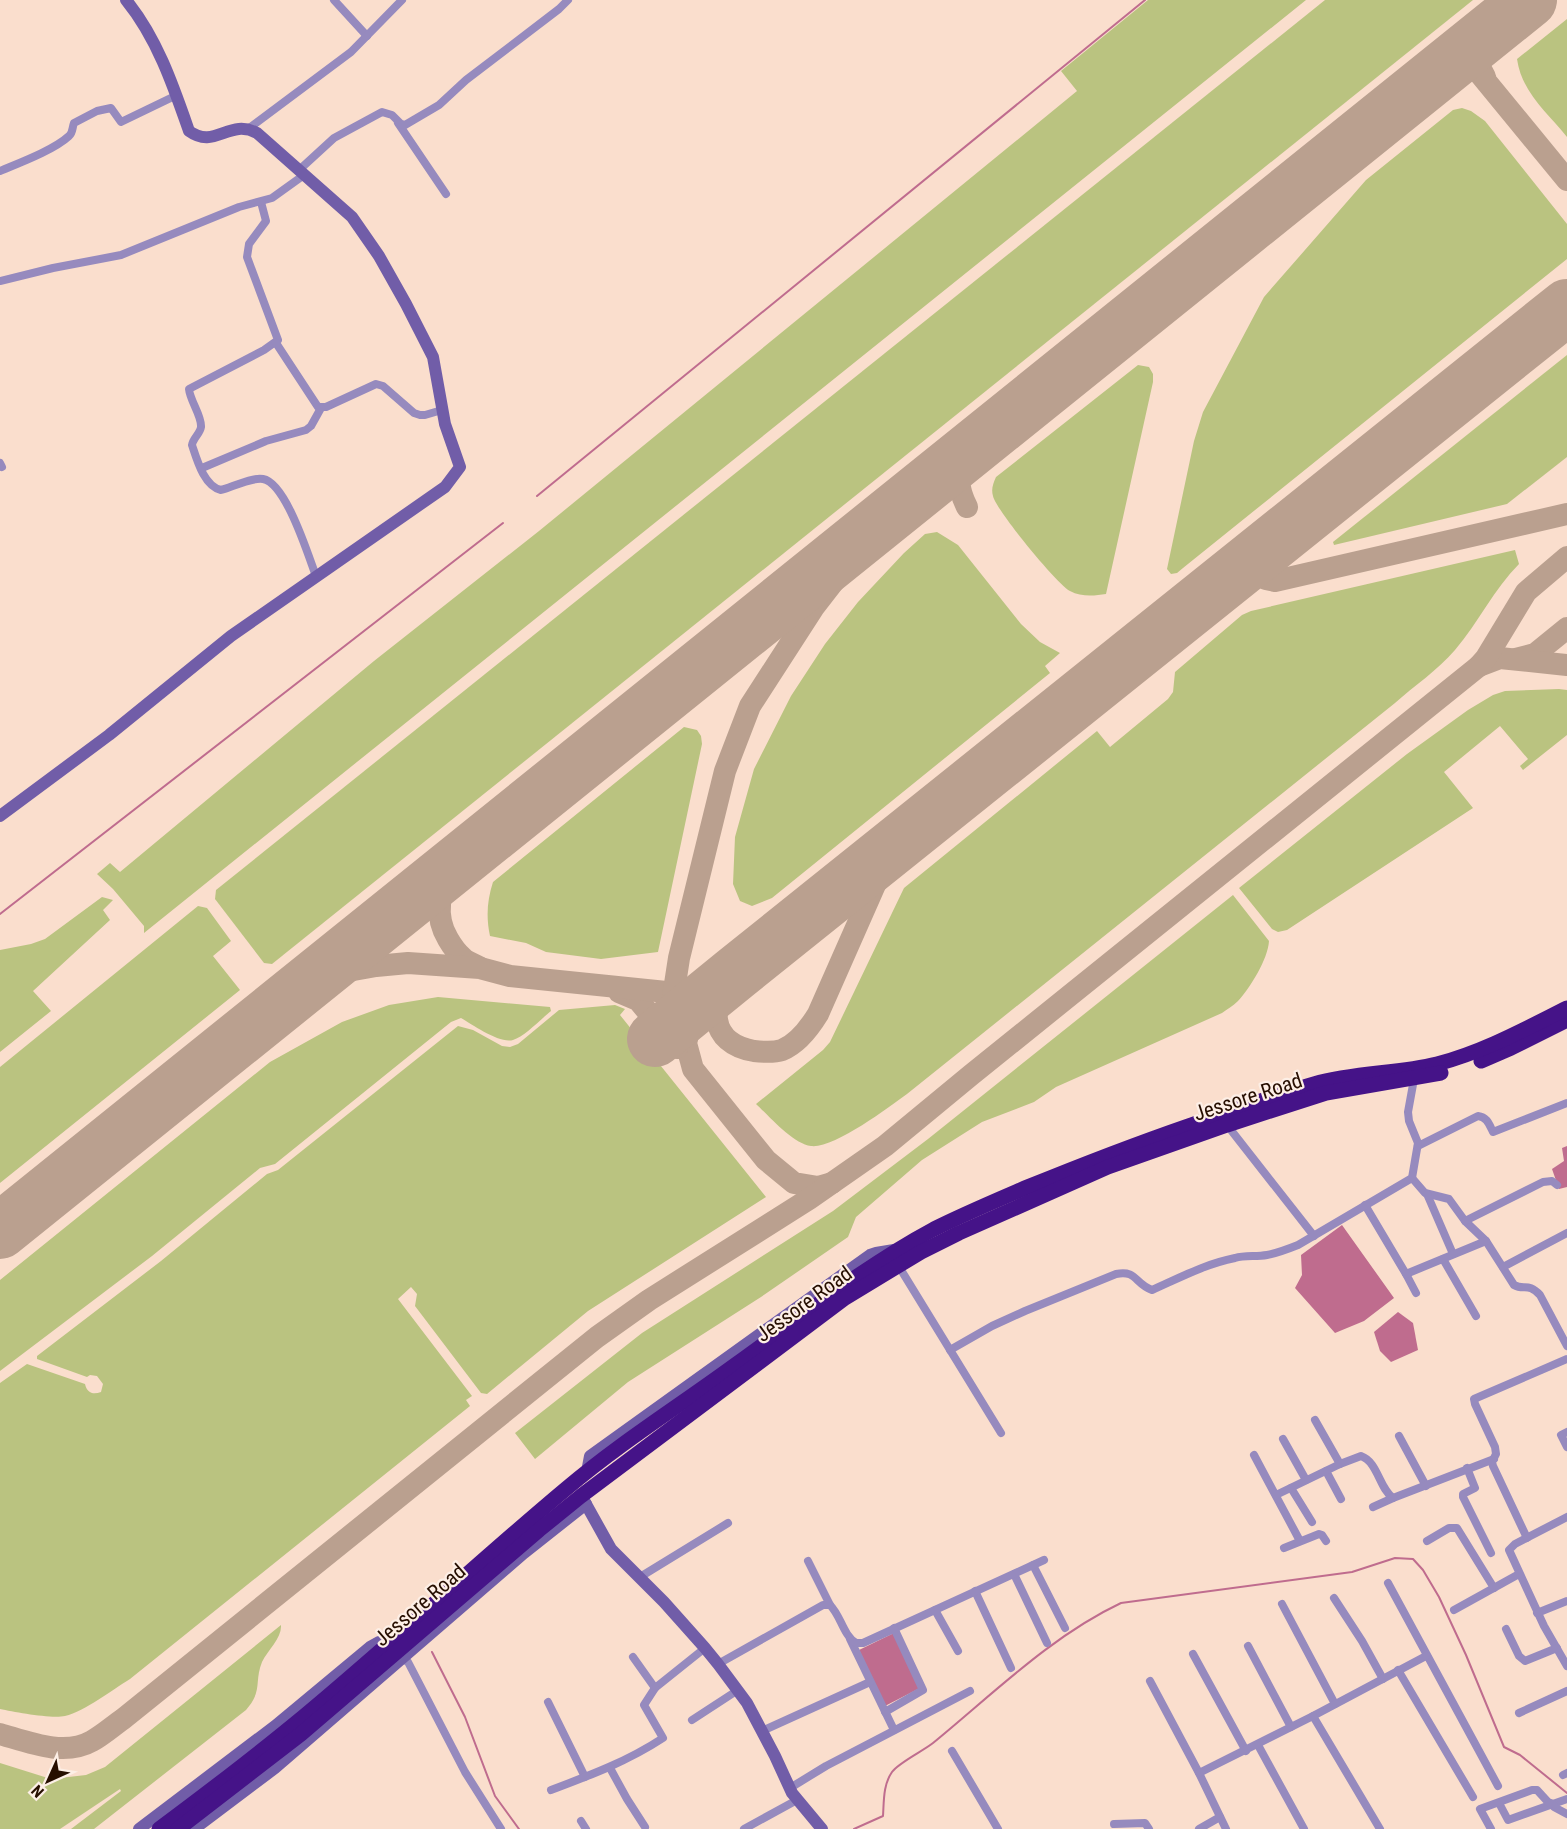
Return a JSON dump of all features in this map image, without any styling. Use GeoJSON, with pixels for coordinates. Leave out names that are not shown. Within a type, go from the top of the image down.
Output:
{"type":"FeatureCollection","features":[{"type":"Feature","properties":{"kind":"highway"},"geometry":{"type":"LineString","coordinates":[[580,1495],[587,1472],[828,1295],[936,1228],[1087,1162],[1154,1137],[1266,1099],[1338,1078],[1433,1065],[1454,1059],[1503,1040],[1567,1008]]}},
{"type":"Feature","properties":{"kind":"highway","name":"Jessore Road"},"geometry":{"type":"LineString","coordinates":[[178,1829],[265,1763],[580,1495],[845,1298],[921,1251],[1108,1167],[1326,1093],[1414,1079],[1457,1069],[1511,1048],[1567,1020]]}},
{"type":"Feature","properties":{"kind":"highway"},"geometry":{"type":"LineString","coordinates":[[159,1829],[300,1719],[395,1652]]}},
{"type":"Feature","properties":{"kind":"street"},"geometry":{"type":"LineString","coordinates":[[0,816],[109,735],[231,636],[445,487],[460,467],[445,424],[433,357],[379,256],[352,218],[257,134],[248,129],[237,128],[212,137],[197,137],[189,131],[159,51],[136,12],[126,0]]}},
{"type":"Feature","properties":{"kind":"street"},"geometry":{"type":"LineString","coordinates":[[334,0],[367,36]]}},
{"type":"Feature","properties":{"kind":"street"},"geometry":{"type":"LineString","coordinates":[[248,129],[343,58],[402,0]]}},
{"type":"Feature","properties":{"kind":"street"},"geometry":{"type":"LineString","coordinates":[[398,123],[411,122],[439,105],[466,80],[568,0]]}},
{"type":"Feature","properties":{"kind":"street"},"geometry":{"type":"LineString","coordinates":[[0,171],[63,140],[71,134],[74,123],[97,111],[111,108],[119,121],[123,122],[177,95]]}},
{"type":"Feature","properties":{"kind":"street"},"geometry":{"type":"LineString","coordinates":[[0,281],[121,255],[239,207],[261,202],[281,193],[334,138],[382,112],[392,115],[446,194]]}},
{"type":"Feature","properties":{"kind":"street"},"geometry":{"type":"LineString","coordinates":[[261,202],[266,221],[249,244],[247,257],[278,337],[276,343],[189,389],[201,428],[192,445],[207,479],[217,489],[222,490],[257,479],[264,479],[275,486],[283,496],[293,517],[316,576]]}},
{"type":"Feature","properties":{"kind":"street"},"geometry":{"type":"LineString","coordinates":[[276,343],[314,403],[321,408]]}},
{"type":"Feature","properties":{"kind":"street"},"geometry":{"type":"LineString","coordinates":[[202,468],[266,441],[306,430],[315,421],[321,408],[379,384],[420,415],[442,410]]}},
{"type":"Feature","properties":{"kind":"street"},"geometry":{"type":"LineString","coordinates":[[950,1350],[992,1326],[1116,1274],[1126,1272],[1144,1287],[1152,1290],[1219,1262],[1284,1251],[1314,1236],[1412,1178],[1418,1146],[1408,1112],[1414,1079]]}},
{"type":"Feature","properties":{"kind":"street"},"geometry":{"type":"LineString","coordinates":[[1418,1146],[1478,1116],[1483,1116],[1488,1120],[1493,1132],[1567,1103]]}},
{"type":"Feature","properties":{"kind":"street"},"geometry":{"type":"LineString","coordinates":[[1227,1125],[1314,1236]]}},
{"type":"Feature","properties":{"kind":"street"},"geometry":{"type":"LineString","coordinates":[[1412,1178],[1427,1194],[1453,1254]]}},
{"type":"Feature","properties":{"kind":"street"},"geometry":{"type":"LineString","coordinates":[[1465,1221],[1534,1185],[1548,1181],[1557,1185]]}},
{"type":"Feature","properties":{"kind":"street"},"geometry":{"type":"LineString","coordinates":[[1427,1194],[1449,1199],[1465,1221],[1485,1241],[1511,1282],[1517,1287],[1530,1287],[1540,1295],[1567,1346]]}},
{"type":"Feature","properties":{"kind":"street"},"geometry":{"type":"LineString","coordinates":[[1365,1205],[1416,1293]]}},
{"type":"Feature","properties":{"kind":"street"},"geometry":{"type":"LineString","coordinates":[[1503,1267],[1567,1233]]}},
{"type":"Feature","properties":{"kind":"street"},"geometry":{"type":"LineString","coordinates":[[1406,1274],[1485,1241]]}},
{"type":"Feature","properties":{"kind":"street"},"geometry":{"type":"LineString","coordinates":[[1443,1259],[1476,1316]]}},
{"type":"Feature","properties":{"kind":"street"},"geometry":{"type":"LineString","coordinates":[[898,1265],[1001,1433]]}},
{"type":"Feature","properties":{"kind":"street"},"geometry":{"type":"LineString","coordinates":[[1527,1538],[1493,1466],[1495,1447],[1474,1398],[1567,1359]]}},
{"type":"Feature","properties":{"kind":"street"},"geometry":{"type":"LineString","coordinates":[[1315,1420],[1340,1464]]}},
{"type":"Feature","properties":{"kind":"street"},"geometry":{"type":"LineString","coordinates":[[1567,1432],[1561,1435],[1567,1447]]}},
{"type":"Feature","properties":{"kind":"street"},"geometry":{"type":"LineString","coordinates":[[1399,1436],[1426,1485]]}},
{"type":"Feature","properties":{"kind":"street"},"geometry":{"type":"LineString","coordinates":[[1283,1439],[1306,1480]]}},
{"type":"Feature","properties":{"kind":"street"},"geometry":{"type":"LineString","coordinates":[[1254,1455],[1300,1541]]}},
{"type":"Feature","properties":{"kind":"street"},"geometry":{"type":"LineString","coordinates":[[1276,1495],[1340,1464],[1364,1456],[1393,1498]]}},
{"type":"Feature","properties":{"kind":"street"},"geometry":{"type":"LineString","coordinates":[[1373,1507],[1494,1459]]}},
{"type":"Feature","properties":{"kind":"street"},"geometry":{"type":"LineString","coordinates":[[1467,1468],[1475,1488],[1463,1496],[1491,1553]]}},
{"type":"Feature","properties":{"kind":"street"},"geometry":{"type":"LineString","coordinates":[[1326,1471],[1341,1499]]}},
{"type":"Feature","properties":{"kind":"street"},"geometry":{"type":"LineString","coordinates":[[1292,1488],[1312,1522]]}},
{"type":"Feature","properties":{"kind":"street"},"geometry":{"type":"LineString","coordinates":[[580,1495],[611,1549],[705,1648],[747,1702],[797,1800],[822,1829]]}},
{"type":"Feature","properties":{"kind":"street"},"geometry":{"type":"LineString","coordinates":[[1567,1517],[1510,1548],[1510,1555],[1537,1613],[1567,1666]]}},
{"type":"Feature","properties":{"kind":"street"},"geometry":{"type":"LineString","coordinates":[[640,1577],[728,1523]]}},
{"type":"Feature","properties":{"kind":"street"},"geometry":{"type":"LineString","coordinates":[[1426,1541],[1449,1528],[1456,1528],[1494,1588]]}},
{"type":"Feature","properties":{"kind":"street"},"geometry":{"type":"LineString","coordinates":[[1284,1548],[1319,1534],[1326,1541]]}},
{"type":"Feature","properties":{"kind":"street"},"geometry":{"type":"LineString","coordinates":[[850,1639],[856,1643],[863,1643],[1044,1560]]}},
{"type":"Feature","properties":{"kind":"street"},"geometry":{"type":"LineString","coordinates":[[808,1561],[830,1605],[836,1611],[894,1730]]}},
{"type":"Feature","properties":{"kind":"street"},"geometry":{"type":"LineString","coordinates":[[1033,1565],[1065,1628]]}},
{"type":"Feature","properties":{"kind":"street"},"geometry":{"type":"LineString","coordinates":[[1014,1574],[1047,1643]]}},
{"type":"Feature","properties":{"kind":"street"},"geometry":{"type":"LineString","coordinates":[[1454,1610],[1519,1575]]}},
{"type":"Feature","properties":{"kind":"street"},"geometry":{"type":"LineString","coordinates":[[1388,1583],[1498,1786]]}},
{"type":"Feature","properties":{"kind":"street"},"geometry":{"type":"LineString","coordinates":[[975,1592],[1011,1668]]}},
{"type":"Feature","properties":{"kind":"street"},"geometry":{"type":"LineString","coordinates":[[1334,1598],[1383,1679]]}},
{"type":"Feature","properties":{"kind":"street"},"geometry":{"type":"LineString","coordinates":[[1537,1613],[1567,1601]]}},
{"type":"Feature","properties":{"kind":"street"},"geometry":{"type":"LineString","coordinates":[[1282,1604],[1335,1704]]}},
{"type":"Feature","properties":{"kind":"street"},"geometry":{"type":"LineString","coordinates":[[718,1664],[823,1605],[830,1605]]}},
{"type":"Feature","properties":{"kind":"street"},"geometry":{"type":"LineString","coordinates":[[935,1610],[958,1652]]}},
{"type":"Feature","properties":{"kind":"street"},"geometry":{"type":"LineString","coordinates":[[885,1712],[923,1690],[894,1628]]}},
{"type":"Feature","properties":{"kind":"street"},"geometry":{"type":"LineString","coordinates":[[1506,1629],[1519,1656],[1525,1661],[1557,1648]]}},
{"type":"Feature","properties":{"kind":"street"},"geometry":{"type":"LineString","coordinates":[[139,1829],[379,1642],[408,1662],[496,1826]]}},
{"type":"Feature","properties":{"kind":"street"},"geometry":{"type":"LineString","coordinates":[[1248,1647],[1291,1727]]}},
{"type":"Feature","properties":{"kind":"street"},"geometry":{"type":"LineString","coordinates":[[551,1790],[610,1768],[663,1738],[644,1704],[655,1688],[705,1648]]}},
{"type":"Feature","properties":{"kind":"street"},"geometry":{"type":"LineString","coordinates":[[194,1829],[275,1768],[395,1652]]}},
{"type":"Feature","properties":{"kind":"street"},"geometry":{"type":"LineString","coordinates":[[1193,1654],[1246,1751]]}},
{"type":"Feature","properties":{"kind":"street"},"geometry":{"type":"LineString","coordinates":[[1199,1773],[1258,1745],[1426,1656]]}},
{"type":"Feature","properties":{"kind":"street"},"geometry":{"type":"LineString","coordinates":[[633,1657],[655,1688]]}},
{"type":"Feature","properties":{"kind":"street"},"geometry":{"type":"LineString","coordinates":[[1398,1670],[1473,1797]]}},
{"type":"Feature","properties":{"kind":"street"},"geometry":{"type":"LineString","coordinates":[[762,1731],[870,1682]]}},
{"type":"Feature","properties":{"kind":"street"},"geometry":{"type":"LineString","coordinates":[[1150,1682],[1226,1829]]}},
{"type":"Feature","properties":{"kind":"street"},"geometry":{"type":"LineString","coordinates":[[692,1720],[738,1690]]}},
{"type":"Feature","properties":{"kind":"street"},"geometry":{"type":"LineString","coordinates":[[790,1788],[826,1766],[970,1691]]}},
{"type":"Feature","properties":{"kind":"street"},"geometry":{"type":"LineString","coordinates":[[1519,1713],[1567,1691]]}},
{"type":"Feature","properties":{"kind":"street"},"geometry":{"type":"LineString","coordinates":[[548,1702],[585,1777]]}},
{"type":"Feature","properties":{"kind":"street"},"geometry":{"type":"LineString","coordinates":[[1313,1716],[1380,1829]]}},
{"type":"Feature","properties":{"kind":"street"},"geometry":{"type":"LineString","coordinates":[[1258,1745],[1304,1829]]}},
{"type":"Feature","properties":{"kind":"street"},"geometry":{"type":"LineString","coordinates":[[952,1751],[999,1829]]}},
{"type":"Feature","properties":{"kind":"street"},"geometry":{"type":"LineString","coordinates":[[610,1768],[645,1827]]}},
{"type":"Feature","properties":{"kind":"street"},"geometry":{"type":"LineString","coordinates":[[1491,1829],[1480,1809],[1535,1790],[1553,1804],[1554,1808],[1567,1814]]}},
{"type":"Feature","properties":{"kind":"street"},"geometry":{"type":"LineString","coordinates":[[1498,1803],[1508,1820],[1567,1799]]}},
{"type":"Feature","properties":{"kind":"street"},"geometry":{"type":"LineString","coordinates":[[744,1829],[797,1800]]}},
{"type":"Feature","properties":{"kind":"street"},"geometry":{"type":"LineString","coordinates":[[1199,1829],[1220,1817]]}},
{"type":"Feature","properties":{"kind":"street"},"geometry":{"type":"LineString","coordinates":[[1114,1824],[1145,1823],[1149,1829]]}},
{"type":"Feature","properties":{"kind":"green space"},"geometry":{"type":"Polygon","coordinates":[[[1148,0],[1306,0],[144,933],[144,926],[113,889],[97,874],[110,863],[120,872],[374,661],[539,531],[1077,91],[1061,71],[1148,0]]]}},
{"type":"Feature","properties":{"kind":"green space"},"geometry":{"type":"Polygon","coordinates":[[[1325,0],[1473,0],[272,964],[264,963],[215,899],[216,890],[1325,0]]]}},
{"type":"Feature","properties":{"kind":"green space"},"geometry":{"type":"Polygon","coordinates":[[[1567,19],[1567,137],[1530,92],[1524,82],[1517,59],[1567,19]]]}},
{"type":"Feature","properties":{"kind":"green space"},"geometry":{"type":"Polygon","coordinates":[[[1462,108],[1471,111],[1485,121],[1567,224],[1567,259],[1177,573],[1171,574],[1167,569],[1194,441],[1203,412],[1264,297],[1366,180],[1453,110],[1462,108]]]}},
{"type":"Feature","properties":{"kind":"green space"},"geometry":{"type":"Polygon","coordinates":[[[1567,355],[1567,457],[1507,504],[1334,545],[1333,542],[1567,355]]]}},
{"type":"Feature","properties":{"kind":"green space"},"geometry":{"type":"Polygon","coordinates":[[[1138,365],[1149,367],[1153,374],[1153,382],[1106,594],[1092,596],[1079,594],[1063,585],[1015,530],[997,504],[992,493],[993,484],[996,477],[1138,365]]]}},
{"type":"Feature","properties":{"kind":"green space"},"geometry":{"type":"Polygon","coordinates":[[[937,532],[958,545],[1021,624],[1040,642],[1060,653],[1045,666],[1050,673],[772,898],[752,906],[740,901],[733,884],[735,837],[754,769],[791,696],[825,644],[858,602],[925,534],[937,532]]]}},
{"type":"Feature","properties":{"kind":"green space"},"geometry":{"type":"Polygon","coordinates":[[[1515,550],[1519,564],[1502,584],[1463,640],[1441,664],[898,1100],[846,1135],[821,1145],[811,1146],[789,1135],[756,1104],[830,1042],[904,888],[1097,731],[1110,747],[1168,699],[1173,692],[1175,672],[1242,615],[1251,611],[1515,550]]]}},
{"type":"Feature","properties":{"kind":"green space"},"geometry":{"type":"Polygon","coordinates":[[[1567,690],[1567,735],[1523,770],[1520,766],[1528,759],[1500,726],[1444,772],[1473,808],[1287,930],[1278,932],[1272,929],[1239,888],[1407,754],[1468,710],[1493,695],[1505,691],[1567,690]]]}},
{"type":"Feature","properties":{"kind":"green space"},"geometry":{"type":"Polygon","coordinates":[[[684,727],[697,730],[702,744],[658,952],[601,959],[546,952],[526,943],[490,936],[488,909],[493,882],[684,727]]]}},
{"type":"Feature","properties":{"kind":"green space"},"geometry":{"type":"Polygon","coordinates":[[[1233,895],[1269,941],[1258,973],[1234,1004],[1222,1013],[1056,1087],[1034,1102],[982,1122],[922,1160],[856,1217],[848,1237],[761,1297],[628,1382],[535,1459],[515,1433],[642,1333],[833,1211],[928,1139],[1233,895]]]}},
{"type":"Feature","properties":{"kind":"green space"},"geometry":{"type":"Polygon","coordinates":[[[102,897],[113,900],[103,910],[110,920],[33,991],[51,1011],[0,1052],[0,950],[45,939],[102,897]]]}},
{"type":"Feature","properties":{"kind":"green space"},"geometry":{"type":"Polygon","coordinates":[[[198,906],[207,908],[231,941],[213,956],[240,990],[0,1183],[0,1067],[198,906]]]}},
{"type":"Feature","properties":{"kind":"green space"},"geometry":{"type":"Polygon","coordinates":[[[438,997],[550,1007],[551,1011],[527,1032],[513,1040],[494,1037],[461,1018],[451,1022],[275,1164],[260,1168],[152,1256],[0,1371],[0,1280],[270,1062],[342,1022],[389,1005],[438,997]]]}},
{"type":"Feature","properties":{"kind":"green space"},"geometry":{"type":"Polygon","coordinates":[[[615,1005],[625,1009],[620,1015],[766,1197],[588,1311],[487,1394],[481,1393],[415,1306],[417,1294],[411,1287],[398,1299],[472,1396],[466,1400],[470,1406],[130,1679],[98,1700],[81,1710],[59,1717],[0,1709],[0,1383],[27,1364],[85,1384],[91,1392],[101,1392],[103,1384],[97,1376],[87,1377],[37,1359],[37,1356],[161,1261],[267,1174],[278,1170],[458,1026],[473,1030],[502,1046],[510,1047],[518,1044],[559,1010],[615,1005]]]}},
{"type":"Feature","properties":{"kind":"green space"},"geometry":{"type":"Polygon","coordinates":[[[281,1625],[277,1639],[262,1662],[255,1697],[246,1710],[94,1829],[71,1829],[121,1791],[120,1789],[60,1829],[0,1829],[0,1763],[51,1779],[86,1775],[105,1767],[281,1625]]]}},
{"type":"Feature","properties":{"kind":"shaded area"},"geometry":{"type":"Polygon","coordinates":[[[1567,1146],[1567,1187],[1559,1189],[1552,1169],[1564,1161],[1562,1148],[1567,1146]]]}},
{"type":"Feature","properties":{"kind":"shaded area"},"geometry":{"type":"Polygon","coordinates":[[[1342,1225],[1394,1298],[1364,1321],[1335,1333],[1295,1288],[1302,1275],[1301,1255],[1342,1225]]]}},
{"type":"Feature","properties":{"kind":"shaded area"},"geometry":{"type":"Polygon","coordinates":[[[1398,1312],[1413,1323],[1418,1350],[1391,1362],[1380,1351],[1374,1332],[1398,1312]]]}},
{"type":"Feature","properties":{"kind":"shaded area"},"geometry":{"type":"Polygon","coordinates":[[[894,1633],[920,1688],[885,1706],[859,1650],[894,1633]]]}},
{"type":"Feature","properties":{"kind":"waterway"},"geometry":{"type":"LineString","coordinates":[[537,496],[1145,0]]}},
{"type":"Feature","properties":{"kind":"waterway"},"geometry":{"type":"LineString","coordinates":[[0,914],[503,523]]}},
{"type":"Feature","properties":{"kind":"waterway"},"geometry":{"type":"LineString","coordinates":[[854,1829],[883,1816],[885,1788],[895,1768],[933,1743],[1047,1649],[1095,1616],[1121,1603],[1352,1572],[1395,1558],[1413,1559],[1423,1570],[1439,1597],[1504,1747],[1520,1755],[1567,1793]]}},
{"type":"Feature","properties":{"kind":"waterway"},"geometry":{"type":"LineString","coordinates":[[432,1652],[465,1717],[495,1796],[519,1829]]}},
{"type":"Feature","properties":{"kind":"taxiway"},"geometry":{"type":"LineString","coordinates":[[1484,36],[1478,47],[1477,56],[1485,77]]}},
{"type":"Feature","properties":{"kind":"taxiway"},"geometry":{"type":"LineString","coordinates":[[1449,64],[1462,62],[1475,68],[1567,180]]}},
{"type":"Feature","properties":{"kind":"taxiway"},"geometry":{"type":"LineString","coordinates":[[967,507],[959,483],[961,469],[974,447]]}},
{"type":"Feature","properties":{"kind":"taxiway"},"geometry":{"type":"LineString","coordinates":[[677,1048],[669,1023],[679,958],[725,771],[750,706],[814,607],[852,558],[900,506]]}},
{"type":"Feature","properties":{"kind":"taxiway"},"geometry":{"type":"LineString","coordinates":[[1284,535],[1262,559],[1266,579],[1275,581],[1567,514]]}},
{"type":"Feature","properties":{"kind":"taxiway"},"geometry":{"type":"LineString","coordinates":[[0,1734],[34,1744],[70,1748],[92,1741],[123,1719],[597,1337],[649,1300],[809,1199],[885,1146],[1479,666],[1526,592],[1567,557]]}},
{"type":"Feature","properties":{"kind":"taxiway"},"geometry":{"type":"LineString","coordinates":[[1516,659],[1535,654],[1567,628]]}},
{"type":"Feature","properties":{"kind":"taxiway"},"geometry":{"type":"LineString","coordinates":[[1479,666],[1500,658],[1567,665]]}},
{"type":"Feature","properties":{"kind":"taxiway"},"geometry":{"type":"LineString","coordinates":[[735,974],[726,985],[717,1009],[717,1020],[728,1040],[739,1047],[764,1052],[775,1052],[793,1044],[818,1014],[878,878],[893,851],[923,823]]}},
{"type":"Feature","properties":{"kind":"taxiway"},"geometry":{"type":"LineString","coordinates":[[455,865],[445,883],[440,901],[443,930],[457,952],[479,967]]}},
{"type":"Feature","properties":{"kind":"taxiway"},"geometry":{"type":"LineString","coordinates":[[295,993],[327,977],[348,971],[408,963],[480,968],[510,976],[676,993],[692,991],[736,973]]}},
{"type":"Feature","properties":{"kind":"taxiway"},"geometry":{"type":"LineString","coordinates":[[721,985],[693,1015],[686,1043],[693,1069],[766,1160],[794,1183],[818,1187],[832,1183]]}},
{"type":"Feature","properties":{"kind":"taxiway"},"geometry":{"type":"LineString","coordinates":[[619,992],[638,1000],[673,1042]]}},
{"type":"Feature","properties":{"kind":"runway"},"geometry":{"type":"LineString","coordinates":[[0,1231],[1529,0]]}},
{"type":"Feature","properties":{"kind":"runway"},"geometry":{"type":"LineString","coordinates":[[655,1039],[1567,307]]}}]}
